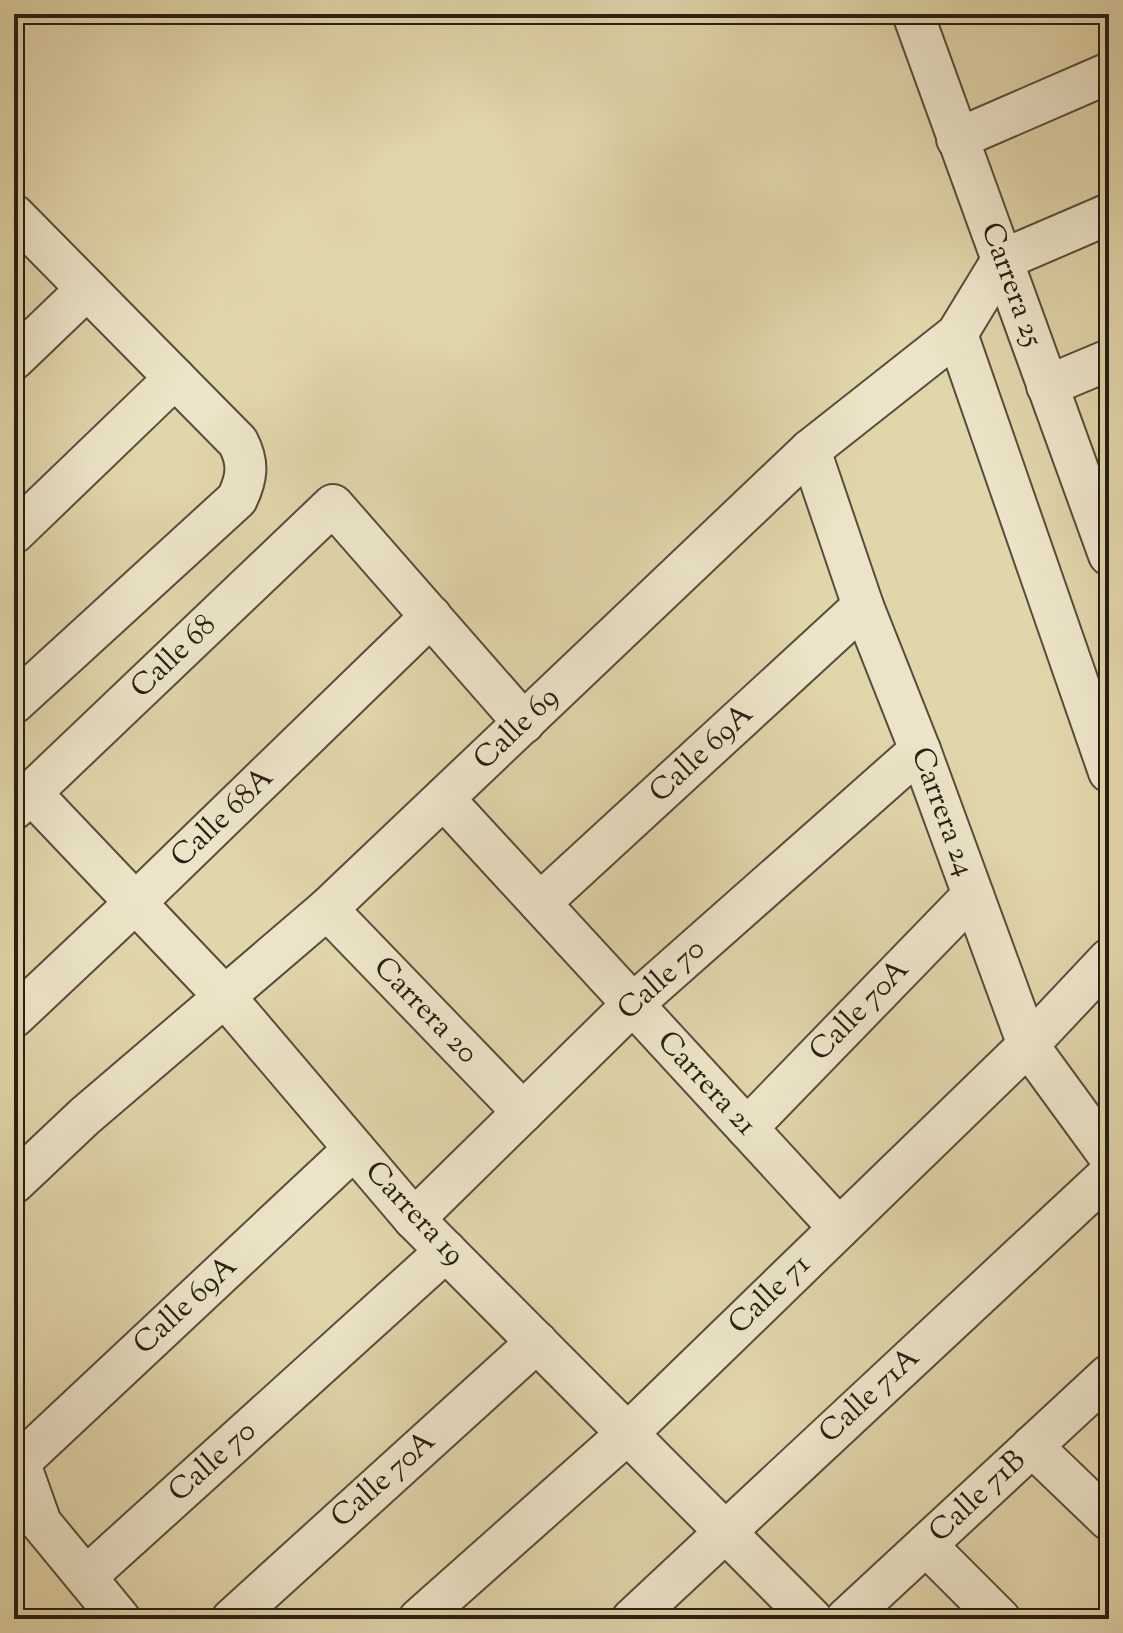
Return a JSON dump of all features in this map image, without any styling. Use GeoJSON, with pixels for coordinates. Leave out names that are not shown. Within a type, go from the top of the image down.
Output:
{"type":"FeatureCollection","features":[{"type":"Feature","properties":{"kind":"street","name":"Carrera 25"},"geometry":{"type":"LineString","coordinates":[[913,14],[1047,386],[1101,509],[1109,555]]}},
{"type":"Feature","properties":{"kind":"street"},"geometry":{"type":"LineString","coordinates":[[957,139],[1109,73]]}},
{"type":"Feature","properties":{"kind":"street"},"geometry":{"type":"LineString","coordinates":[[1002,260],[1109,214]]}},
{"type":"Feature","properties":{"kind":"street"},"geometry":{"type":"LineString","coordinates":[[14,215],[238,442],[247,466],[245,483],[237,499],[14,703]]}},
{"type":"Feature","properties":{"kind":"street","name":"Calle 69"},"geometry":{"type":"LineString","coordinates":[[14,1183],[85,1116],[327,909],[810,450],[957,334],[1002,260]]}},
{"type":"Feature","properties":{"kind":"street"},"geometry":{"type":"LineString","coordinates":[[14,359],[87,289]]}},
{"type":"Feature","properties":{"kind":"street"},"geometry":{"type":"LineString","coordinates":[[957,334],[1109,772]]}},
{"type":"Feature","properties":{"kind":"street"},"geometry":{"type":"LineString","coordinates":[[1047,386],[1109,360]]}},
{"type":"Feature","properties":{"kind":"street"},"geometry":{"type":"LineString","coordinates":[[14,533],[175,378]]}},
{"type":"Feature","properties":{"kind":"street","name":"Carrera 24"},"geometry":{"type":"LineString","coordinates":[[810,450],[863,606],[920,750],[1028,1045],[1109,1156]]}},
{"type":"Feature","properties":{"kind":"street","name":"Calle 68"},"geometry":{"type":"LineString","coordinates":[[23,802],[333,505],[431,616]]}},
{"type":"Feature","properties":{"kind":"street","name":"Calle 69A"},"geometry":{"type":"LineString","coordinates":[[540,903],[863,606]]}},
{"type":"Feature","properties":{"kind":"street"},"geometry":{"type":"LineString","coordinates":[[431,616],[524,723]]}},
{"type":"Feature","properties":{"kind":"street","name":"Calle 68A"},"geometry":{"type":"LineString","coordinates":[[14,1017],[431,616]]}},
{"type":"Feature","properties":{"kind":"street","name":"Calle 70"},"geometry":{"type":"LineString","coordinates":[[414,1219],[633,1004],[920,750]]}},
{"type":"Feature","properties":{"kind":"street","name":"Carrera 21"},"geometry":{"type":"LineString","coordinates":[[444,799],[839,1228]]}},
{"type":"Feature","properties":{"kind":"street","name":"Carrera 19"},"geometry":{"type":"LineString","coordinates":[[23,802],[134,904],[226,998],[414,1219],[812,1619]]}},
{"type":"Feature","properties":{"kind":"street","name":"Calle 70A"},"geometry":{"type":"LineString","coordinates":[[747,1128],[973,895]]}},
{"type":"Feature","properties":{"kind":"street","name":"Carrera 20"},"geometry":{"type":"LineString","coordinates":[[327,909],[523,1112]]}},
{"type":"Feature","properties":{"kind":"street","name":"Calle 71"},"geometry":{"type":"LineString","coordinates":[[419,1619],[628,1433],[1028,1045],[1109,959]]}},
{"type":"Feature","properties":{"kind":"street","name":"Calle 69A"},"geometry":{"type":"LineString","coordinates":[[16,1455],[354,1149]]}},
{"type":"Feature","properties":{"kind":"street","name":"Calle 71A"},"geometry":{"type":"LineString","coordinates":[[632,1619],[1109,1174]]}},
{"type":"Feature","properties":{"kind":"street","name":"Calle 70"},"geometry":{"type":"LineString","coordinates":[[87,1576],[446,1251]]}},
{"type":"Feature","properties":{"kind":"street","name":"Calle 70A"},"geometry":{"type":"LineString","coordinates":[[232,1619],[537,1342]]}},
{"type":"Feature","properties":{"kind":"street","name":"Calle 71B"},"geometry":{"type":"LineString","coordinates":[[846,1619],[1109,1375]]}},
{"type":"Feature","properties":{"kind":"street"},"geometry":{"type":"LineString","coordinates":[[1032,1446],[1109,1520]]}},
{"type":"Feature","properties":{"kind":"street"},"geometry":{"type":"LineString","coordinates":[[16,1455],[41,1523],[120,1619]]}},
{"type":"Feature","properties":{"kind":"street"},"geometry":{"type":"LineString","coordinates":[[926,1545],[1000,1619]]}}]}
